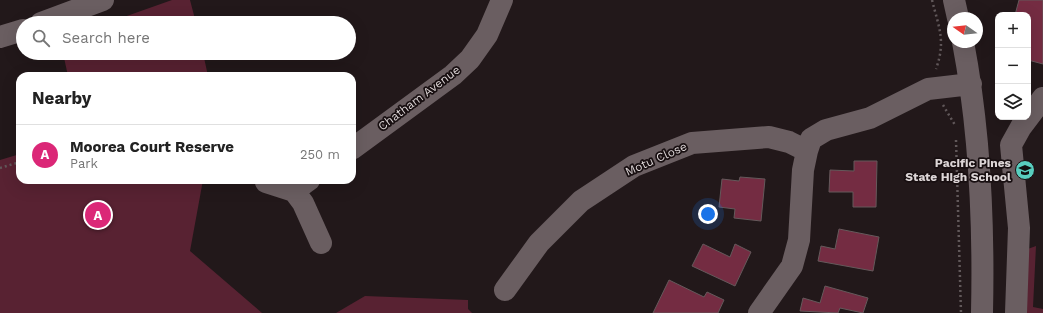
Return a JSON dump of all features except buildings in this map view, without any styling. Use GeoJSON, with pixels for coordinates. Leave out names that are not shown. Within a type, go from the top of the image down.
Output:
{"type":"FeatureCollection","features":[{"type":"Feature","properties":{"kind":"street"},"geometry":{"type":"LineString","coordinates":[[61,16],[103,0]]}},
{"type":"Feature","properties":{"kind":"street","name":"Chatham Avenue"},"geometry":{"type":"LineString","coordinates":[[356,145],[453,75],[470,59],[488,35],[502,0]]}},
{"type":"Feature","properties":{"kind":"street"},"geometry":{"type":"LineString","coordinates":[[954,0],[957,12]]}},
{"type":"Feature","properties":{"kind":"street"},"geometry":{"type":"LineString","coordinates":[[0,37],[16,32]]}},
{"type":"Feature","properties":{"kind":"street"},"geometry":{"type":"LineString","coordinates":[[964,48],[971,84],[978,148],[983,265],[982,313]]}},
{"type":"Feature","properties":{"kind":"street"},"geometry":{"type":"LineString","coordinates":[[759,313],[792,266],[799,240],[803,170],[807,151],[812,139],[826,130],[870,118],[928,90],[938,87],[971,84]]}},
{"type":"Feature","properties":{"kind":"street"},"geometry":{"type":"LineString","coordinates":[[1016,313],[1018,228],[1012,145],[1022,127],[1043,98]]}},
{"type":"Feature","properties":{"kind":"street","name":"Motu Close"},"geometry":{"type":"LineString","coordinates":[[505,290],[539,243],[581,201],[634,166],[692,143],[769,137],[789,142],[807,151]]}},
{"type":"Feature","properties":{"kind":"street"},"geometry":{"type":"LineString","coordinates":[[978,148],[1012,145]]}},
{"type":"Feature","properties":{"kind":"street"},"geometry":{"type":"LineString","coordinates":[[289,184],[301,185],[303,203],[321,243]]}},
{"type":"Feature","properties":{"kind":"path"},"geometry":{"type":"LineString","coordinates":[[932,0],[942,42],[941,59],[936,69],[938,87],[942,104],[956,126]]}},
{"type":"Feature","properties":{"kind":"path"},"geometry":{"type":"LineString","coordinates":[[956,133],[961,313]]}},
{"type":"Feature","properties":{"kind":"path"},"geometry":{"type":"LineString","coordinates":[[0,168],[16,163]]}},
{"type":"Feature","properties":{"kind":"shaded area"},"geometry":{"type":"Polygon","coordinates":[[[172,0],[190,0],[194,16],[127,16],[172,0]]]}},
{"type":"Feature","properties":{"kind":"shaded area"},"geometry":{"type":"Polygon","coordinates":[[[65,60],[205,60],[207,72],[67,72],[65,60]]]}},
{"type":"Feature","properties":{"kind":"shaded area"},"geometry":{"type":"Polygon","coordinates":[[[16,155],[16,184],[202,184],[190,251],[262,313],[0,313],[0,160],[16,155]]]}},
{"type":"Feature","properties":{"kind":"shaded area"},"geometry":{"type":"Polygon","coordinates":[[[1036,246],[1033,307],[1043,309],[1043,313],[1022,313],[1025,250],[1036,246]]]}},
{"type":"Feature","properties":{"kind":"shaded area"},"geometry":{"type":"Polygon","coordinates":[[[365,296],[468,300],[468,309],[472,313],[336,313],[365,296]]]}},
{"type":"Feature","properties":{"kind":"place","name":"Pacific Pines State High School"},"geometry":{"type":"Point","coordinates":[1025,170]}},
{"type":"Feature","properties":{"kind":"place","name":"Moorea Court Reserve"},"geometry":{"type":"Point","coordinates":[98,215]}}]}
